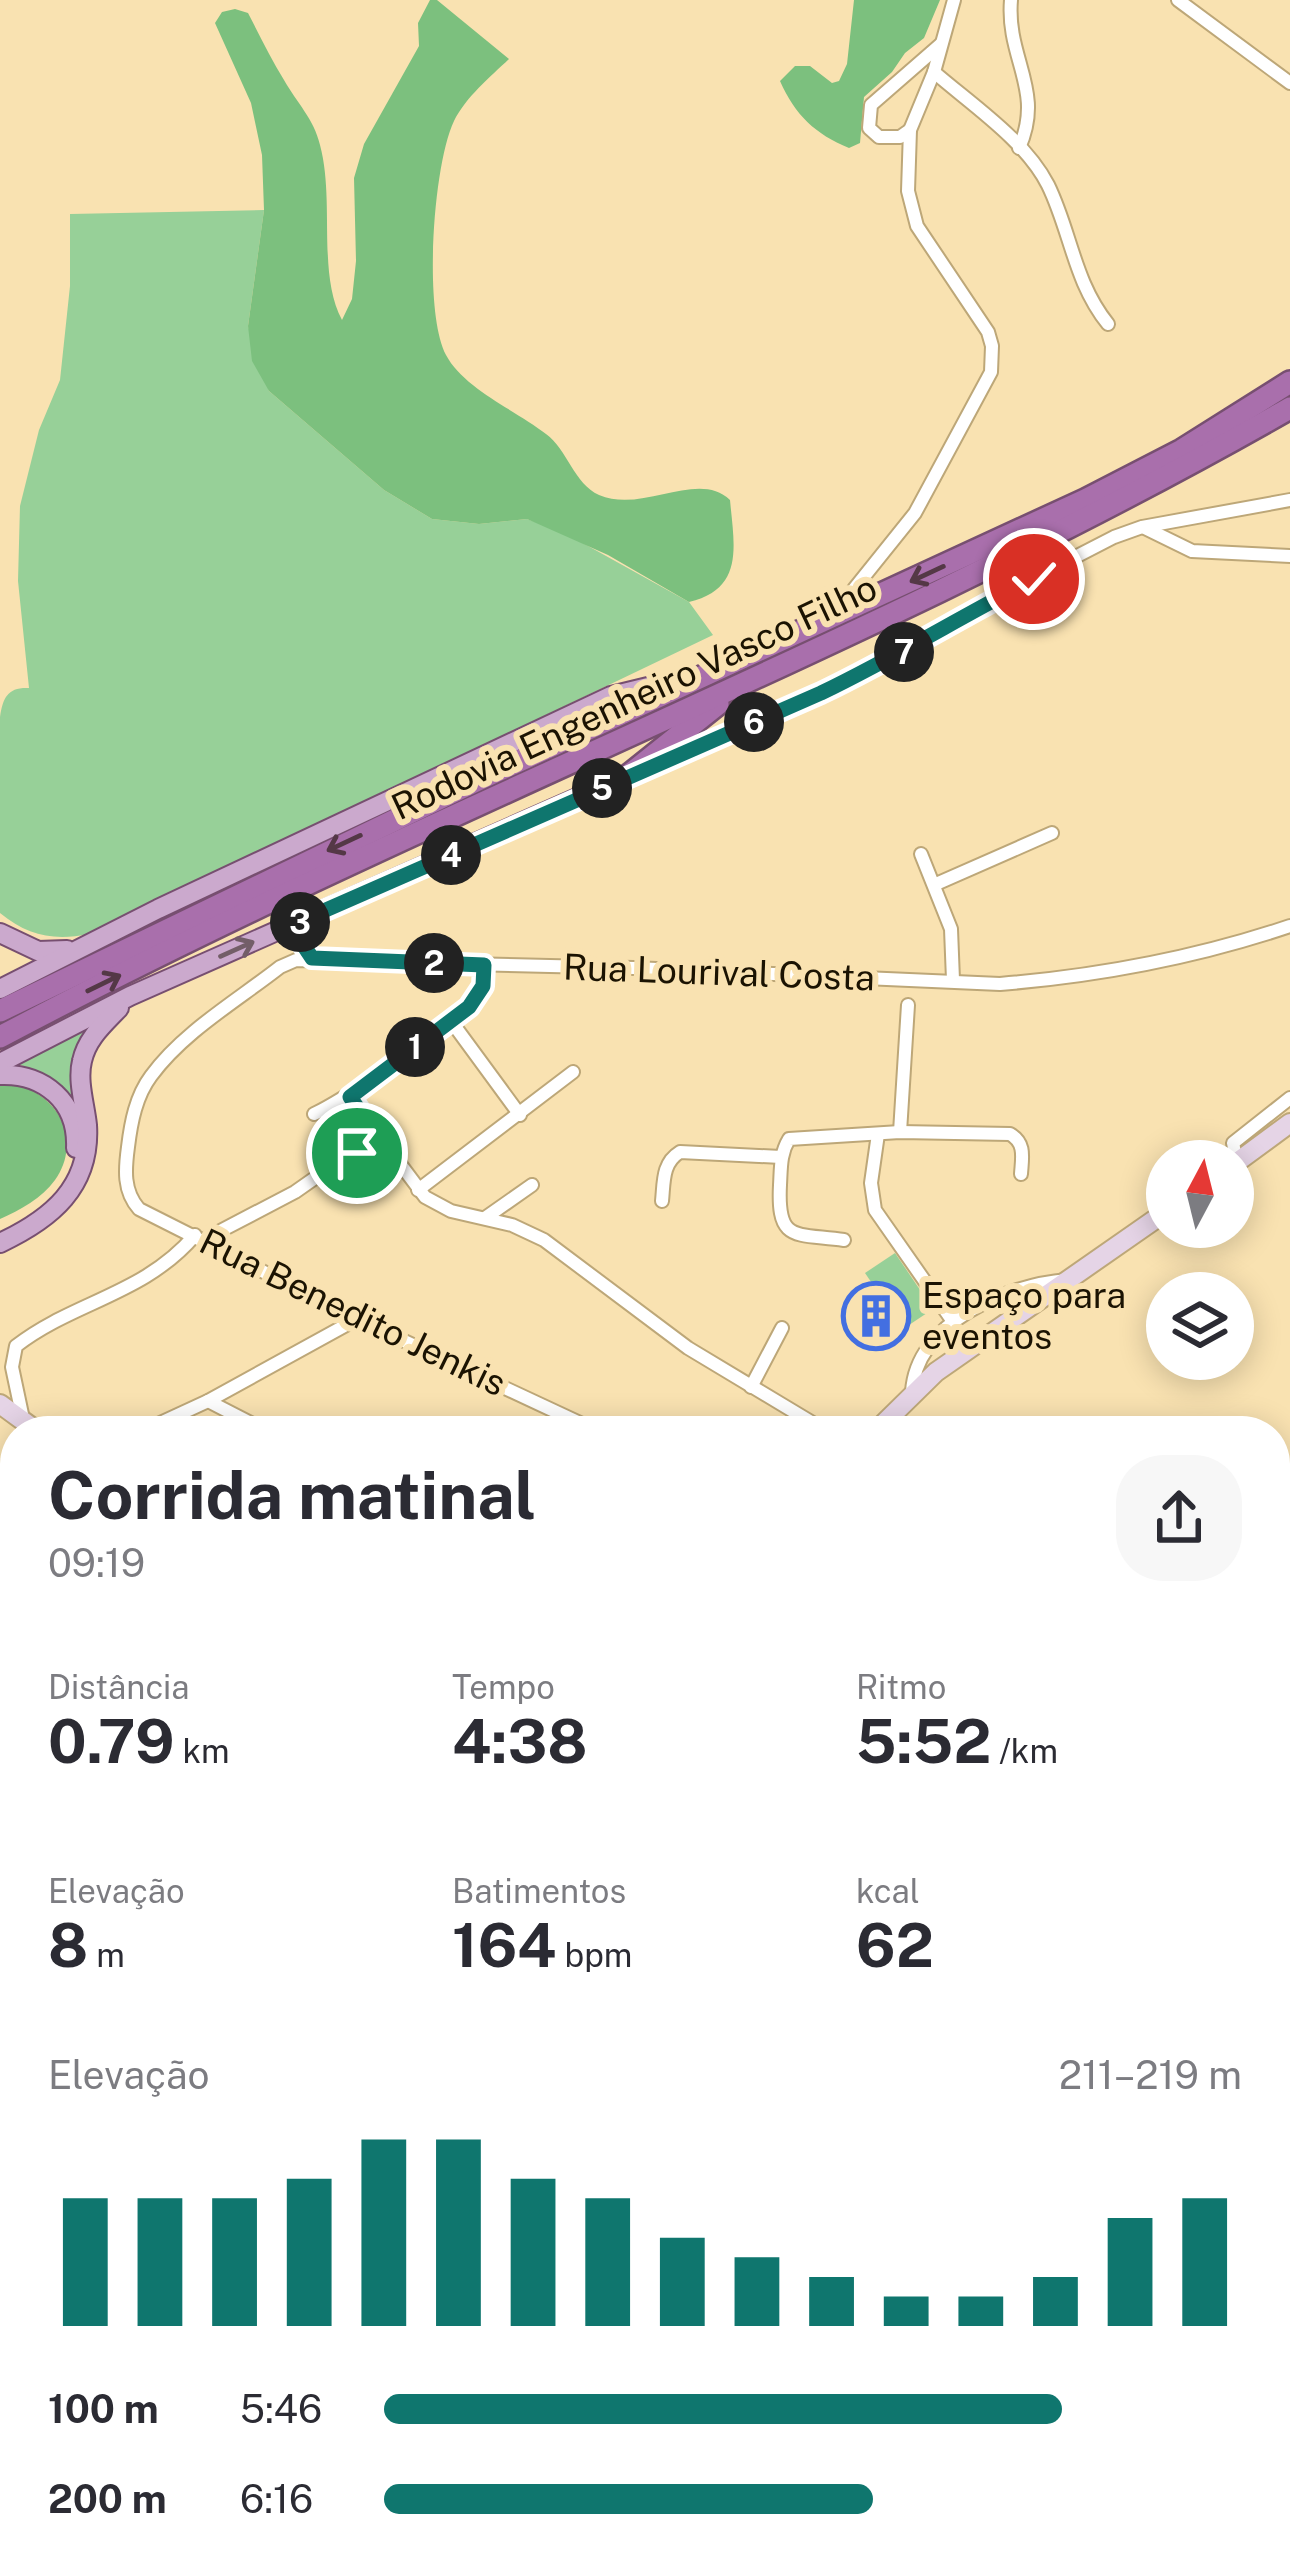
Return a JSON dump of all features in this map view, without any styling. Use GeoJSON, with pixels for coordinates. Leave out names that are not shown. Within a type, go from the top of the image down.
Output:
{"type":"FeatureCollection","features":[{"type":"Feature","properties":{"kind":"highway","name":"Rodovia Engenheiro Vasco Filho"},"geometry":{"type":"LineString","coordinates":[[0,1011],[440,798],[1085,500],[1182,450],[1290,382]]}},
{"type":"Feature","properties":{"kind":"highway","name":"Rodovia Engenheiro Vasco Filho"},"geometry":{"type":"LineString","coordinates":[[0,1037],[190,940],[1108,509],[1290,407]]}},
{"type":"Feature","properties":{"kind":"highway"},"geometry":{"type":"LineString","coordinates":[[629,775],[745,683]]}},
{"type":"Feature","properties":{"kind":"highway"},"geometry":{"type":"LineString","coordinates":[[700,719],[700,733],[707,742]]}},
{"type":"Feature","properties":{"kind":"main road"},"geometry":{"type":"LineString","coordinates":[[0,988],[611,696],[726,668]]}},
{"type":"Feature","properties":{"kind":"main road"},"geometry":{"type":"LineString","coordinates":[[0,1063],[130,996],[629,775]]}},
{"type":"Feature","properties":{"kind":"main road"},"geometry":{"type":"LineString","coordinates":[[296,923],[312,958]]}},
{"type":"Feature","properties":{"kind":"main road"},"geometry":{"type":"LineString","coordinates":[[0,933],[38,951],[65,951],[94,942]]}},
{"type":"Feature","properties":{"kind":"main road"},"geometry":{"type":"LineString","coordinates":[[0,1243],[56,1210],[79,1178],[87,1145],[82,1061],[94,1034],[130,996]]}},
{"type":"Feature","properties":{"kind":"main road"},"geometry":{"type":"LineString","coordinates":[[0,1075],[18,1075],[46,1085],[66,1104],[77,1140],[75,1157],[59,1190],[34,1214],[0,1231]]}},
{"type":"Feature","properties":{"kind":"main road"},"geometry":{"type":"LineString","coordinates":[[1254,1149],[1290,1123]]}},
{"type":"Feature","properties":{"kind":"main road"},"geometry":{"type":"LineString","coordinates":[[890,1416],[912,1392],[1146,1226]]}},
{"type":"Feature","properties":{"kind":"street"},"geometry":{"type":"LineString","coordinates":[[854,589],[915,514],[991,371],[988,332],[929,246],[911,208],[906,170],[910,130],[934,72],[954,0]]}},
{"type":"Feature","properties":{"kind":"street"},"geometry":{"type":"LineString","coordinates":[[1011,0],[1011,33],[1031,118],[1019,148]]}},
{"type":"Feature","properties":{"kind":"street"},"geometry":{"type":"LineString","coordinates":[[1178,0],[1290,83]]}},
{"type":"Feature","properties":{"kind":"street"},"geometry":{"type":"LineString","coordinates":[[910,130],[900,136],[879,137],[869,128],[872,105],[942,43]]}},
{"type":"Feature","properties":{"kind":"street"},"geometry":{"type":"LineString","coordinates":[[934,72],[1019,148],[1050,189],[1083,288],[1108,324]]}},
{"type":"Feature","properties":{"kind":"street"},"geometry":{"type":"LineString","coordinates":[[629,775],[898,656],[953,620],[1142,526],[1290,500]]}},
{"type":"Feature","properties":{"kind":"street"},"geometry":{"type":"LineString","coordinates":[[1142,526],[1192,551],[1290,556]]}},
{"type":"Feature","properties":{"kind":"street"},"geometry":{"type":"LineString","coordinates":[[936,884],[1052,833]]}},
{"type":"Feature","properties":{"kind":"street"},"geometry":{"type":"LineString","coordinates":[[921,854],[951,928],[952,980]]}},
{"type":"Feature","properties":{"kind":"street","name":"Rua Lourival Costa"},"geometry":{"type":"LineString","coordinates":[[172,1225],[139,1209],[125,1176],[137,1102],[149,1077],[184,1042],[280,967],[312,958],[1000,984],[1057,979],[1252,939],[1290,926]]}},
{"type":"Feature","properties":{"kind":"street"},"geometry":{"type":"LineString","coordinates":[[314,1114],[350,1097],[452,1021],[480,995],[484,965]]}},
{"type":"Feature","properties":{"kind":"street"},"geometry":{"type":"LineString","coordinates":[[900,1132],[908,1005]]}},
{"type":"Feature","properties":{"kind":"street"},"geometry":{"type":"LineString","coordinates":[[452,1021],[520,1114]]}},
{"type":"Feature","properties":{"kind":"street"},"geometry":{"type":"LineString","coordinates":[[418,1190],[573,1072]]}},
{"type":"Feature","properties":{"kind":"street"},"geometry":{"type":"LineString","coordinates":[[350,1097],[418,1190],[451,1211],[544,1240],[652,1324],[800,1416]]}},
{"type":"Feature","properties":{"kind":"street"},"geometry":{"type":"LineString","coordinates":[[1237,1140],[1290,1098]]}},
{"type":"Feature","properties":{"kind":"street"},"geometry":{"type":"LineString","coordinates":[[878,1134],[871,1183],[875,1210],[954,1323]]}},
{"type":"Feature","properties":{"kind":"street"},"geometry":{"type":"LineString","coordinates":[[844,1240],[793,1232],[783,1226],[778,1215],[781,1156],[785,1143],[796,1137],[1010,1134],[1022,1148],[1021,1174]]}},
{"type":"Feature","properties":{"kind":"street"},"geometry":{"type":"LineString","coordinates":[[27,1416],[12,1367],[16,1346],[143,1281],[200,1237],[296,1192],[342,1159],[382,1143]]}},
{"type":"Feature","properties":{"kind":"street"},"geometry":{"type":"LineString","coordinates":[[662,1201],[665,1168],[680,1153],[781,1156]]}},
{"type":"Feature","properties":{"kind":"street"},"geometry":{"type":"LineString","coordinates":[[485,1218],[532,1186]]}},
{"type":"Feature","properties":{"kind":"street","name":"Rua Benedito Jenkis"},"geometry":{"type":"LineString","coordinates":[[172,1225],[357,1319],[566,1416]]}},
{"type":"Feature","properties":{"kind":"street"},"geometry":{"type":"LineString","coordinates":[[912,1392],[925,1349],[954,1323],[1007,1290],[1069,1280]]}},
{"type":"Feature","properties":{"kind":"street"},"geometry":{"type":"LineString","coordinates":[[174,1416],[357,1319]]}},
{"type":"Feature","properties":{"kind":"street"},"geometry":{"type":"LineString","coordinates":[[751,1387],[782,1328]]}},
{"type":"Feature","properties":{"kind":"street"},"geometry":{"type":"LineString","coordinates":[[208,1400],[238,1416]]}},
{"type":"Feature","properties":{"kind":"green space"},"geometry":{"type":"Polygon","coordinates":[[[430,0],[437,0],[509,59],[459,112],[441,170],[433,273],[439,334],[446,355],[478,389],[553,440],[583,483],[599,495],[634,499],[702,489],[730,500],[732,563],[720,587],[707,596],[689,602],[608,555],[527,519],[479,524],[432,519],[384,490],[269,391],[252,361],[248,326],[264,210],[262,155],[251,103],[215,23],[222,12],[248,13],[314,127],[324,167],[330,281],[342,320],[352,299],[356,261],[354,178],[364,144],[419,46],[418,23],[430,0]]]}},
{"type":"Feature","properties":{"kind":"green space"},"geometry":{"type":"Polygon","coordinates":[[[854,0],[940,0],[924,38],[864,97],[860,143],[849,148],[807,122],[780,81],[795,66],[810,66],[832,83],[839,81],[847,64],[854,0]]]}},
{"type":"Feature","properties":{"kind":"green space"},"geometry":{"type":"Polygon","coordinates":[[[264,210],[248,326],[269,391],[384,490],[432,519],[479,524],[527,519],[561,531],[689,602],[713,635],[89,934],[64,937],[31,932],[0,913],[0,717],[8,695],[29,688],[18,581],[20,506],[39,430],[60,380],[70,286],[70,214],[264,210]]]}},
{"type":"Feature","properties":{"kind":"green space"},"geometry":{"type":"Polygon","coordinates":[[[87,1030],[76,1115],[60,1085],[19,1064],[87,1030]]]}},
{"type":"Feature","properties":{"kind":"green space"},"geometry":{"type":"Polygon","coordinates":[[[0,1085],[29,1089],[53,1108],[66,1134],[67,1149],[50,1186],[0,1219],[0,1085]]]}},
{"type":"Feature","properties":{"kind":"green space"},"geometry":{"type":"Polygon","coordinates":[[[895,1253],[933,1309],[903,1329],[865,1273],[895,1253]]]}},
{"type":"Feature","properties":{"kind":"place","name":"Espaço para eventos"},"geometry":{"type":"Point","coordinates":[876,1316]}},
{"type":"Feature","properties":{"kind":"route"},"geometry":{"type":"LineString","coordinates":[[357,1153],[382,1143],[350,1097],[469,1007],[480,995],[484,965],[312,958],[296,923],[821,693],[898,656],[953,620],[1034,579]]}}]}
